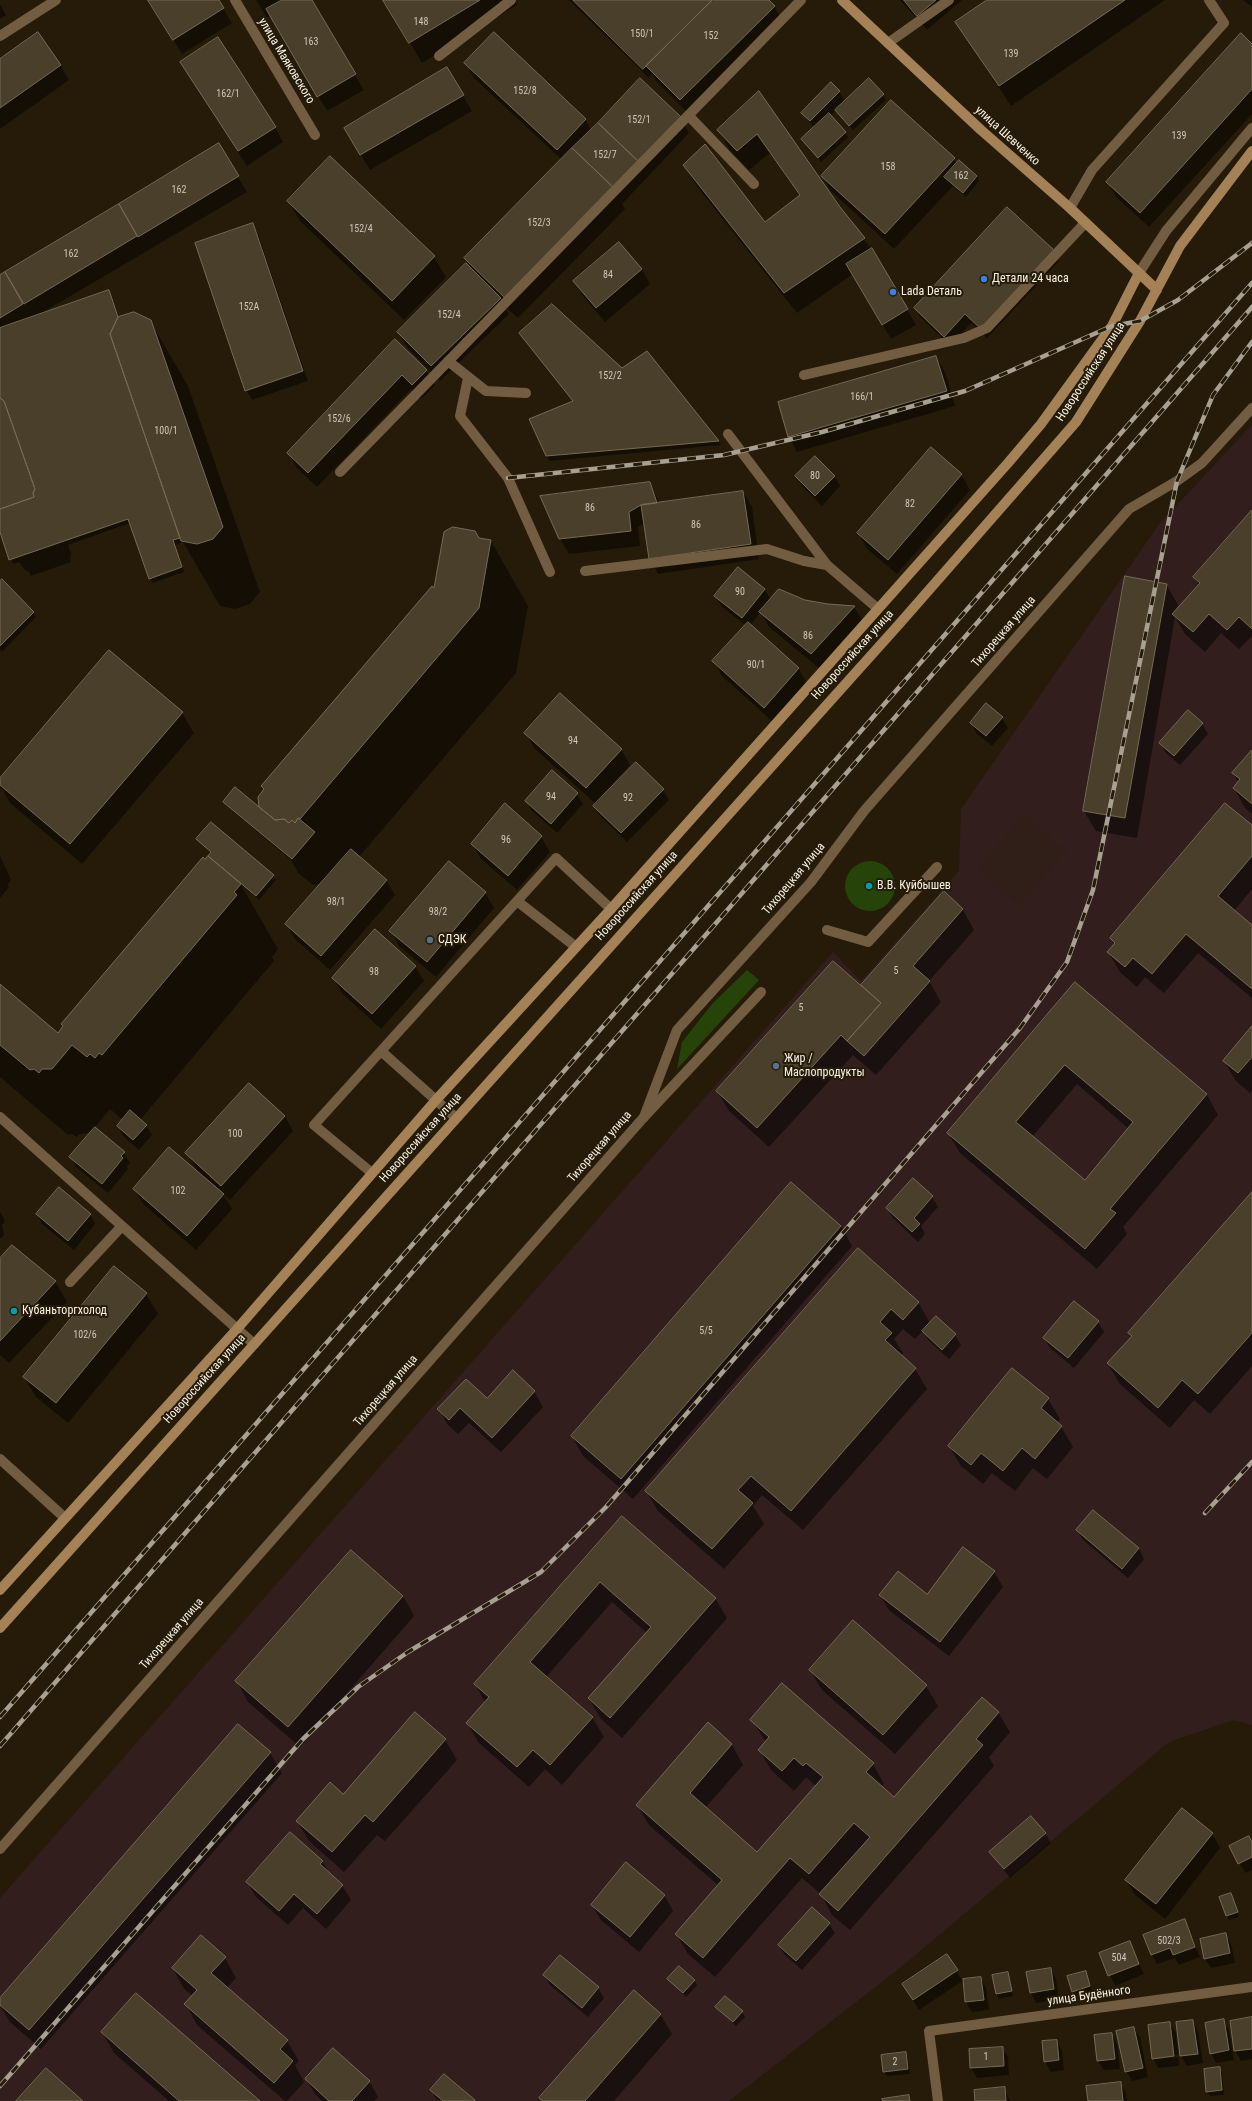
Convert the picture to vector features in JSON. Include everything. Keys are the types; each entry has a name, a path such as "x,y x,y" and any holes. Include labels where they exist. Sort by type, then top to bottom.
{"main road":[{"name":"улица Шевченко","path":"842,0 981,130 1070,208 1157,290"},
{"name":"Новороссийская улица","path":"0,1628 901,622 1076,422 1110,369 1157,290 1180,246 1252,151"},
{"name":"Новороссийская улица","path":"0,1590 237,1329 436,1100 611,909 1042,424 1112,326 1139,273"}],"street":[{"path":"0,36 56,0"},
{"name":"улица Маяковского","path":"235,0 315,136"},
{"path":"439,56 511,0"},
{"path":"340,472 801,0"},
{"path":"888,43 949,0"},
{"path":"1070,208 1092,170 1224,23 1209,0"},
{"path":"689,116 754,184"},
{"name":"Новороссийская улица","path":"1139,273 1166,232 1252,128"},
{"path":"804,375 964,338 980,332 987,328 1085,223"},
{"path":"448,361 486,392 526,393"},
{"path":"468,378 460,416 508,478 550,572"},
{"name":"Тихорецкая улица","path":"0,1849 644,1117 677,1030 811,882 864,811 1129,509 1176,481 1202,463 1252,408"},
{"path":"728,434 827,565 877,608"},
{"path":"585,572 767,549 804,561 827,565"},
{"path":"372,1173 314,1125 556,858 611,909"},
{"path":"827,930 868,942 937,867"},
{"path":"517,902 576,947"},
{"path":"644,1117 761,992"},
{"path":"381,1051 456,1118"},
{"path":"0,1117 254,1344"},
{"path":"70,1282 122,1226"},
{"path":"0,1459 65,1518"},
{"name":"улица Будённого","path":"938,2101 929,2031 1252,1987"}],"shaded area":[{"path":"1252,425 1252,1725 1233,1720 1169,1742 901,1967 729,2101 0,2101 0,1898 833,952 861,981 959,871 961,809 1160,523"},
{"path":"1024,814 1067,851 1019,906 977,869"}],"green space":[{"path":"870,861 880,863 888,868 893,876 895,886 893,896 888,904 880,909 870,911 860,909 852,904 847,896 845,886 847,876 852,868 860,863"},
{"path":"747,970 759,980 677,1069 682,1042 713,1003"}],"building":[{"path":"148,0 219,0 224,8 173,40"},
{"path":"282,0 312,0 356,74 317,97 266,9"},
{"path":"383,0 480,0 409,43"},
{"path":"573,0 712,0 643,69"},
{"path":"713,0 769,0 775,6 680,100 646,66"},
{"path":"904,0 936,0 917,16"},
{"path":"987,0 1125,0 999,86 955,22"},
{"path":"38,32 61,65 0,108 0,59"},
{"path":"494,32 586,119 557,150 464,63"},
{"path":"1241,33 1252,44 1252,89 1140,213 1106,182"},
{"path":"218,37 276,127 238,151 180,62"},
{"path":"447,67 464,95 360,155 344,128"},
{"path":"640,78 681,117 639,162 598,123"},
{"path":"869,78 884,94 849,126 835,110"},
{"path":"831,82 840,91 810,121 801,113"},
{"path":"759,91 840,207 865,238 784,293 683,165 705,144 765,222 800,195 757,134 737,151 717,130"},
{"path":"891,100 955,158 885,234 821,176"},
{"path":"829,113 846,132 818,158 801,139"},
{"path":"598,123 639,162 614,188 572,148"},
{"path":"219,143 239,176 138,237 119,204"},
{"path":"572,148 614,188 506,299 464,258"},
{"path":"330,156 435,256 392,301 287,201"},
{"path":"959,160 977,176 963,193 944,177"},
{"path":"119,204 137,236 24,304 5,272"},
{"name":"Детали 24 часа","path":"1007,207 1054,250 981,329 965,314 944,337 914,308"},
{"path":"253,223 303,371 245,391 195,243"},
{"path":"619,242 642,269 596,308 573,281"},
{"path":"872,248 908,309 882,325 846,264"},
{"path":"466,263 501,298 431,366 397,332"},
{"path":"5,272 23,304 0,318 0,275"},
{"path":"109,290 118,317 110,334 180,538 173,540 182,567 149,579 128,519 9,560 0,532 0,509 34,497 33,493 35,489 4,401 0,398 0,328"},
{"path":"552,304 622,368 647,351 719,441 546,456 529,419 573,401 519,333"},
{"path":"134,312 151,320 223,527 213,539 197,544 181,541 110,334 118,317"},
{"path":"395,339 427,370 412,385 402,375 308,473 287,453"},
{"path":"936,356 947,391 788,437 778,402"},
{"path":"0,398 4,401 35,489 33,493 34,497 0,509"},
{"path":"931,447 962,474 888,560 857,533"},
{"path":"815,456 835,476 815,496 795,476"},
{"path":"650,482 657,503 641,505 629,512 631,531 559,539 540,496"},
{"path":"743,491 751,544 649,559 641,505"},
{"path":"1252,510 1252,629 1239,617 1227,630 1209,614 1193,632 1172,614 1200,583 1193,577"},
{"path":"453,527 475,531 479,538 491,540 479,608 300,819 298,818 295,823 292,820 289,823 284,819 275,820 259,807 258,797 264,789 261,786 432,586 434,588 444,532"},
{"path":"738,567 765,589 742,618 714,596"},
{"path":"1125,576 1167,584 1125,818 1083,811"},
{"path":"2,579 34,612 0,646 0,581"},
{"path":"779,589 805,600 828,604 855,606 811,654 759,612"},
{"path":"748,622 799,668 764,708 712,661"},
{"path":"109,650 183,712 70,844 0,785 0,778"},
{"path":"560,693 622,749 586,788 524,733"},
{"path":"986,703 1003,717 986,736 970,723"},
{"path":"1188,710 1203,723 1174,756 1159,743"},
{"path":"1252,750 1252,804 1233,788 1240,779 1232,773"},
{"path":"636,762 664,789 621,833 593,806"},
{"path":"552,770 578,793 551,824 525,801"},
{"path":"235,787 275,820 284,819 289,823 292,820 295,823 298,818 315,832 292,859 223,802"},
{"path":"505,803 542,836 508,876 471,844"},
{"path":"1225,803 1252,825 1252,856 1218,896 1252,925 1252,989 1186,934 1152,974 1133,958 1125,967 1107,952 1115,943 1110,938"},
{"path":"211,822 274,875 256,896 208,856 211,852 196,839"},
{"path":"351,849 387,880 321,956 285,924"},
{"path":"208,856 241,884 234,892 237,895 102,1055 99,1053 95,1058 90,1054 87,1057 72,1045 52,1069 42,1069 39,1073 34,1069 30,1070 0,1045 0,984 58,1033 63,1026 61,1024 203,857 205,859"},
{"path":"449,861 486,892 427,962 389,931"},
{"path":"944,891 963,909 913,966 930,981 864,1056 847,1041 881,1003 861,985"},
{"path":"375,929 416,966 372,1014 332,978"},
{"name":"Жир / Маслопродукты","path":"833,961 881,1003 847,1041 841,1035 757,1128 716,1091"},
{"path":"1075,982 1207,1094 1110,1209 1116,1213 1085,1249 947,1133","holes":["1065,1065 1133,1122 1085,1180 1016,1122"]},
{"path":"1252,1026 1252,1057 1238,1073 1223,1061"},
{"path":"249,1083 285,1116 221,1186 185,1153"},
{"path":"130,1110 147,1125 133,1140 117,1126"},
{"path":"95,1127 125,1152 121,1156 123,1158 102,1184 69,1157"},
{"path":"169,1147 224,1194 187,1236 133,1189"},
{"path":"913,1178 933,1196 914,1218 920,1224 912,1232 886,1208"},
{"path":"791,1182 841,1226 621,1479 571,1436"},
{"path":"59,1187 91,1214 68,1241 36,1214"},
{"path":"1252,1192 1252,1333 1198,1394 1182,1380 1158,1408 1107,1363 1132,1336 1128,1333"},
{"name":"Кубаньторгхолод","path":"12,1245 56,1281 0,1341 0,1258"},
{"path":"858,1248 919,1302 903,1320 891,1309 880,1322 892,1333 885,1340 916,1368 791,1511 751,1476 738,1490 753,1503 712,1549 645,1491"},
{"path":"114,1266 147,1293 56,1403 23,1377"},
{"path":"1074,1301 1099,1321 1068,1358 1043,1338"},
{"path":"936,1316 956,1334 942,1350 922,1331"},
{"path":"1012,1368 1049,1398 1041,1408 1062,1426 1035,1459 1022,1448 1003,1471 981,1453 971,1465 948,1446"},
{"path":"513,1370 535,1391 492,1438 460,1408 449,1420 437,1409 466,1379 487,1398"},
{"path":"1093,1510 1139,1548 1122,1569 1076,1530"},
{"path":"622,1516 716,1598 610,1718 588,1698 651,1627 600,1582 530,1662 593,1717 550,1765 533,1750 517,1767 466,1723 489,1697 474,1684"},
{"path":"963,1547 995,1571 940,1642 879,1595 898,1571 927,1594"},
{"path":"351,1550 403,1596 288,1727 235,1681"},
{"path":"853,1620 927,1685 883,1735 809,1670"},
{"path":"782,1683 874,1763 866,1772 894,1797 982,1697 999,1712 976,1739 983,1745 838,1911 819,1894 870,1837 854,1823 809,1874 790,1858 703,1958 675,1934 722,1880 636,1805 708,1722 732,1744 690,1793 757,1852 823,1777 806,1763 803,1766 794,1758 782,1771 758,1750 769,1737 750,1720"},
{"path":"415,1712 446,1739 373,1822 365,1815 332,1852 296,1821 330,1782 343,1794"},
{"path":"238,1724 271,1752 29,2030 0,2005 0,1998"},
{"path":"1182,1808 1213,1833 1156,1904 1125,1880"},
{"path":"1031,1816 1046,1833 1004,1869 989,1852"},
{"path":"290,1832 323,1861 320,1864 343,1885 317,1914 294,1894 279,1911 246,1882"},
{"path":"1249,1836 1252,1842 1252,1857 1238,1864 1229,1846"},
{"path":"626,1862 665,1895 630,1937 591,1905"},
{"path":"1231,1893 1238,1912 1226,1916 1219,1897"},
{"path":"812,1907 830,1923 796,1961 778,1945"},
{"path":"1185,1919 1195,1947 1173,1955 1170,1948 1151,1955 1143,1935"},
{"path":"1226,1933 1230,1953 1204,1959 1200,1939"},
{"path":"201,1935 226,1957 211,1973 288,2040 280,2049 293,2061 274,2083 184,2004 197,1990 172,1968"},
{"path":"1130,1941 1139,1964 1108,1976 1099,1953"},
{"path":"947,1954 958,1970 913,2000 902,1984"},
{"path":"560,1955 599,1987 582,2008 543,1975"},
{"path":"679,1966 695,1980 683,1993 667,1979"},
{"path":"1051,1968 1054,1989 1030,1993 1026,1972"},
{"path":"1086,1971 1090,1986 1072,1992 1067,1976"},
{"path":"1008,1972 1012,1991 996,1994 992,1975"},
{"path":"981,1977 984,2000 965,2002 963,1979"},
{"path":"634,1990 661,2014 585,2101 543,2101 539,2098"},
{"path":"136,1993 260,2101 179,2101 101,2032"},
{"path":"725,1996 743,2011 733,2022 715,2007"},
{"path":"1252,2017 1252,2049 1234,2051 1230,2021"},
{"path":"1224,2019 1229,2050 1210,2054 1205,2023"},
{"path":"1193,2020 1198,2054 1180,2056 1176,2022"},
{"path":"1170,2022 1174,2056 1152,2059 1148,2025"},
{"path":"1134,2027 1143,2068 1125,2072 1116,2031"},
{"path":"1112,2033 1115,2059 1097,2061 1094,2035"},
{"path":"1057,2040 1059,2060 1044,2062 1042,2041"},
{"path":"1003,2047 1004,2066 970,2068 969,2049"},
{"path":"333,2048 370,2081 352,2101 329,2101 305,2079"},
{"path":"906,2052 908,2069 883,2072 881,2055"},
{"path":"1220,2067 1222,2090 1206,2092 1204,2069"},
{"path":"46,2068 83,2101 16,2101"},
{"path":"444,2074 475,2100 443,2101 430,2090"},
{"path":"1121,2082 1123,2101 1088,2101 1086,2086"},
{"path":"1005,2087 1006,2101 975,2101 974,2090"},
{"path":"909,2095 910,2101 883,2101 882,2099"}],"railway":[{"path":"508,478 724,455 822,432 965,391 1112,326 1140,321 1178,300 1252,243"},
{"path":"0,1717 1252,283"},
{"path":"0,1746 1252,307"},
{"path":"0,2086 303,1739 358,1687 408,1652 541,1572 606,1507 1020,1028 1067,962 1093,890 1177,481 1213,395 1252,342"},
{"path":"1205,1513 1252,1462"}],"place":[{"name":"Детали 24 часа","path":"984,279"},
{"name":"Lada Dеталь","path":"893,292"},
{"name":"В.В. Куйбышев","path":"869,886"},
{"name":"СДЭК","path":"430,940"},
{"name":"Жир / Маслопродукты","path":"776,1066"},
{"name":"Кубаньторгхолод","path":"14,1311"}]}
